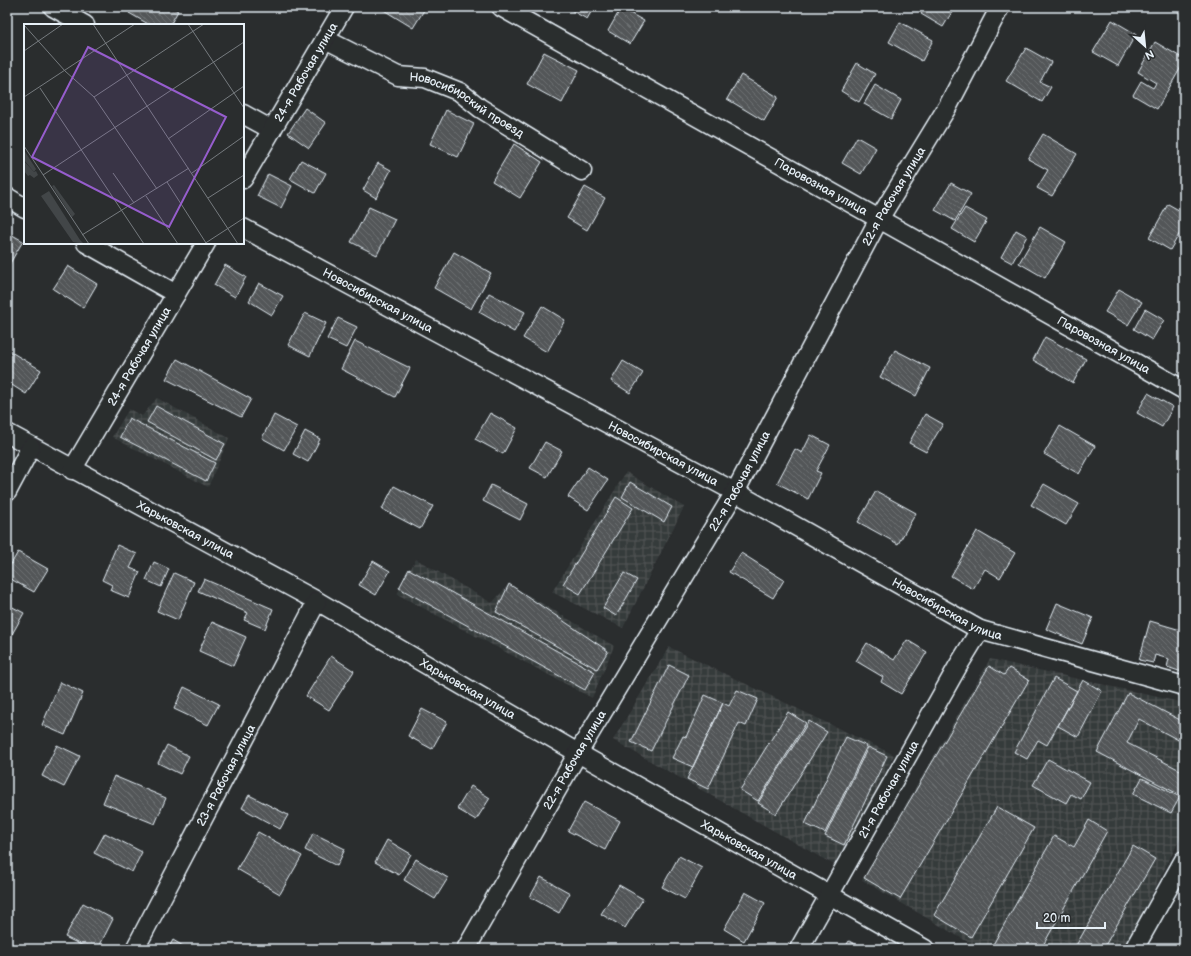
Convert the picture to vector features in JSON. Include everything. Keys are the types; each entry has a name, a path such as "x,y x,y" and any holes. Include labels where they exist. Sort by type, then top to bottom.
{"street":[{"path":"53,7 83,24"},
{"name":"24-я Рабочая улица","path":"244,178 344,7"},
{"name":"Паровозная улица","path":"501,7 1184,390"},
{"name":"22-я Рабочая улица","path":"466,949 578,753 735,492 879,219 948,106 1000,7"},
{"name":"Новосибирский проезд","path":"325,39 398,76 425,78 460,92 480,108 582,171"},
{"path":"244,115 272,130"},
{"path":"7,197 24,207"},
{"name":"Новосибирская улица","path":"244,229 735,492 980,630 1184,686"},
{"path":"88,244 176,294"},
{"name":"24-я Рабочая улица","path":"72,470 205,244"},
{"name":"Харьковская улица","path":"7,434 317,601 578,753 925,949"},
{"path":"7,492 30,447"},
{"name":"23-я Рабочая улица","path":"135,949 317,601"},
{"name":"21-я Рабочая улица","path":"799,949 980,630"},
{"path":"1134,949 1184,860"}],"shaded area":[{"path":"157,398 229,438 208,487 112,437 129,409 142,416"},
{"path":"626,472 684,507 623,628 552,592"},
{"path":"416,559 492,603 509,584 614,646 592,698 397,594"},
{"path":"669,647 894,755 836,866 613,740"},
{"path":"990,659 1184,703 1184,831 1124,949 980,949 862,880"}],"building":[{"path":"132,7 171,7 178,11 171,24 148,24 129,13"},
{"path":"384,7 426,7 413,28 382,9"},
{"path":"565,7 594,7 587,19"},
{"path":"926,7 955,7 943,27 921,14"},
{"path":"621,8 644,21 630,44 608,31"},
{"path":"1112,20 1136,34 1118,66 1093,52"},
{"path":"900,22 933,40 922,61 889,42"},
{"path":"1155,42 1184,59 1184,62 1157,109 1133,95 1141,81 1153,88 1156,83 1138,72"},
{"path":"1026,48 1051,62 1040,82 1051,87 1042,102 1006,81"},
{"path":"544,52 579,70 562,103 527,84"},
{"path":"857,63 875,74 859,102 841,91"},
{"path":"741,75 778,97 764,121 727,99"},
{"path":"875,85 901,100 891,119 864,104"},
{"path":"305,108 326,123 309,148 288,133"},
{"path":"446,110 474,124 458,157 430,144"},
{"path":"1043,134 1077,154 1052,196 1037,188 1048,170 1028,159"},
{"path":"857,137 876,148 861,174 842,163"},
{"path":"514,144 542,162 520,198 492,181"},
{"path":"301,160 326,173 315,193 290,179"},
{"path":"378,163 391,170 376,198 363,190"},
{"path":"268,174 292,186 281,208 257,196"},
{"path":"951,183 971,194 955,221 935,210"},
{"path":"585,187 605,198 587,230 567,218"},
{"path":"1168,204 1184,213 1184,226 1170,250 1149,238"},
{"path":"369,207 395,219 377,255 351,242"},
{"path":"965,208 987,220 974,242 952,229"},
{"path":"1040,227 1066,242 1045,278 1019,263"},
{"path":"1016,230 1027,236 1012,263 1001,257"},
{"path":"7,232 23,241 9,265 7,264"},
{"path":"454,252 491,273 471,309 434,288"},
{"path":"225,265 246,277 235,297 214,285"},
{"path":"68,266 97,284 83,308 53,289"},
{"path":"259,283 283,296 272,315 249,301"},
{"path":"1119,289 1142,302 1128,325 1105,312"},
{"path":"489,293 525,312 514,332 479,312"},
{"path":"542,306 565,320 547,352 523,338"},
{"path":"1145,309 1164,320 1152,340 1134,329"},
{"path":"305,313 326,323 310,356 288,345"},
{"path":"338,318 357,327 346,348 327,339"},
{"path":"1045,337 1086,359 1073,383 1033,360"},
{"path":"355,341 410,368 395,397 341,369"},
{"path":"895,350 930,368 916,396 880,377"},
{"path":"11,352 41,370 26,394 7,382 7,359"},
{"path":"177,359 251,399 241,417 166,379"},
{"path":"623,361 643,373 630,393 611,381"},
{"path":"1148,393 1173,407 1162,427 1137,413"},
{"path":"156,406 225,444 216,460 147,422"},
{"path":"490,413 517,428 503,454 475,439"},
{"path":"925,414 943,424 926,452 909,443"},
{"path":"274,415 297,427 284,450 262,438"},
{"path":"129,418 215,463 206,481 120,437"},
{"path":"1060,426 1095,446 1079,474 1044,454"},
{"path":"305,431 320,439 308,462 293,454"},
{"path":"811,435 830,445 816,471 821,473 808,499 777,483 795,449 802,453"},
{"path":"545,442 562,451 547,477 530,468"},
{"path":"588,467 608,480 588,510 568,497"},
{"path":"630,482 672,507 664,522 622,497"},
{"path":"1044,484 1079,504 1066,525 1031,505"},
{"path":"491,485 528,504 520,520 483,501"},
{"path":"394,486 433,506 420,529 382,509"},
{"path":"876,491 916,513 898,544 858,522"},
{"path":"616,497 633,508 580,594 563,584"},
{"path":"977,531 1015,553 1000,578 985,569 973,589 951,576"},
{"path":"117,545 137,554 130,568 140,572 129,598 110,590 112,585 102,580"},
{"path":"18,552 48,569 34,592 7,577 7,571"},
{"path":"741,553 784,580 773,598 729,572"},
{"path":"373,561 390,571 376,595 359,585"},
{"path":"154,562 169,569 161,587 146,580"},
{"path":"409,569 595,672 585,690 399,588"},
{"path":"174,573 194,582 178,620 157,611"},
{"path":"624,573 637,580 616,616 603,608"},
{"path":"204,579 273,609 265,629 244,620 248,613 198,591"},
{"path":"509,584 608,651 597,669 496,612"},
{"path":"1057,603 1093,618 1082,644 1046,629"},
{"path":"7,604 24,613 7,643"},
{"path":"1150,621 1184,631 1184,664 1182,672 1167,667 1169,659 1155,655 1153,663 1139,660"},
{"path":"212,622 246,637 233,666 199,651"},
{"path":"907,640 927,652 901,694 881,682 883,677 856,661 867,643 894,660"},
{"path":"331,656 354,671 329,710 306,696"},
{"path":"669,665 689,675 651,751 631,742"},
{"path":"989,666 1004,675 1009,668 1029,680 900,899 864,878"},
{"path":"1054,678 1077,691 1047,745 1038,740 1027,759 1014,752"},
{"path":"1083,680 1102,691 1078,737 1058,726"},
{"path":"60,682 83,693 65,735 42,725"},
{"path":"184,687 219,704 208,725 174,709"},
{"path":"737,690 758,699 746,726 739,723 708,789 687,779 723,703 729,706"},
{"path":"1128,693 1184,722 1184,743 1139,719 1127,743 1184,772 1184,797 1097,752"},
{"path":"705,695 723,703 693,767 672,758 683,736 686,737"},
{"path":"422,709 447,722 432,749 408,736"},
{"path":"788,712 806,723 758,801 740,790"},
{"path":"809,721 827,732 776,814 758,803"},
{"path":"846,737 867,746 825,833 805,824"},
{"path":"57,745 80,756 64,787 42,776"},
{"path":"167,745 189,756 180,774 158,763"},
{"path":"868,747 887,756 844,845 825,836"},
{"path":"1048,759 1090,782 1081,799 1071,794 1066,803 1033,785"},
{"path":"114,776 166,798 155,824 103,803"},
{"path":"1142,778 1180,797 1171,813 1133,794"},
{"path":"471,786 490,798 476,820 457,809"},
{"path":"249,795 288,815 280,829 242,808"},
{"path":"584,802 620,821 605,850 568,831"},
{"path":"997,807 1034,828 971,937 934,915"},
{"path":"1089,820 1107,831 1041,949 991,948 1054,836 1074,847"},
{"path":"258,832 302,856 280,894 237,869"},
{"path":"105,833 142,852 132,872 94,853"},
{"path":"313,833 345,849 337,866 305,850"},
{"path":"387,840 411,854 399,875 375,862"},
{"path":"1133,846 1155,859 1103,949 1074,949"},
{"path":"679,856 702,868 685,899 662,887"},
{"path":"416,859 448,878 435,899 404,880"},
{"path":"541,877 570,893 559,913 530,897"},
{"path":"619,885 643,899 625,928 601,914"},
{"path":"745,892 765,903 744,941 724,929"},
{"path":"83,903 113,919 98,949 89,949 65,937"},
{"path":"173,940 188,949 168,949"},
{"path":"849,941 864,949 844,949"}]}
